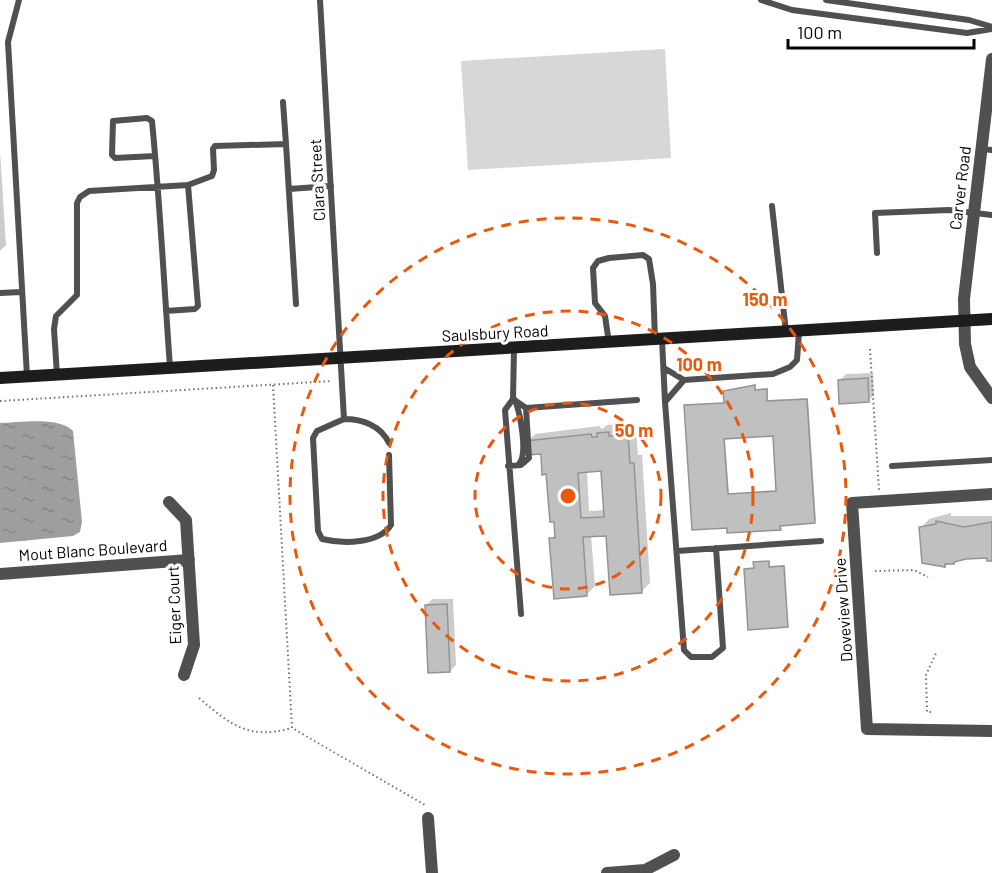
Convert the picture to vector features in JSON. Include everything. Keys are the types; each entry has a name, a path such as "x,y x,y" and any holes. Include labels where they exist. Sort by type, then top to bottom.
{"main road":[{"name":"Saulsbury Road","path":"0,378 992,319"}],"street":[{"name":"Carver Road","path":"992,59 987,150 974,213 964,321 970,367 992,398"},
{"name":"Doveview Drive","path":"992,494 852,503 867,729 992,730"},
{"name":"Eiger Court","path":"169,502 186,520 194,645 184,675"},
{"name":"Mout Blanc Boulevard","path":"0,574 189,560"},
{"path":"429,813 432,873"},
{"path":"607,873 645,870 674,855"}],"lane":[{"path":"19,0 8,42 27,376"},
{"name":"Clara Street","path":"320,0 344,419"},
{"path":"761,0 792,10 967,33 992,28"},
{"path":"826,0 969,20 992,28"},
{"path":"283,102 296,304"},
{"path":"155,156 115,158 112,155 113,121 147,118 152,121 158,187 170,368"},
{"path":"57,375 54,329 56,316 77,295 77,203 80,197 88,191 188,186 212,176 215,146 286,144"},
{"path":"166,311 195,309 198,306 188,186"},
{"path":"289,189 331,186"},
{"path":"664,368 684,380 782,372 797,360 772,206"},
{"path":"878,253 876,213 949,210 992,215"},
{"path":"609,343 605,316 595,303 593,268 598,261 609,258 643,255 649,259 658,340 664,368 684,650 691,657 712,657 723,648 716,548"},
{"path":"0,293 21,292"},
{"path":"511,466 519,464 523,457 520,417 514,400 514,348"},
{"path":"666,402 684,380"},
{"path":"514,400 526,408 637,400"},
{"path":"514,400 505,410 521,614"},
{"path":"511,466 521,465 529,458 526,408"},
{"path":"389,444 384,432 357,419 344,419 317,431 314,438 318,531 322,539 372,539 385,534 391,525 389,455"},
{"path":"892,466 992,460"},
{"path":"677,551 820,541"}],"path":[{"path":"870,349 878,482"},
{"path":"0,401 332,381"},
{"path":"273,385 292,728"},
{"path":"875,571 914,570 928,578"},
{"path":"931,712 927,712 926,675 937,651"},
{"path":"199,698 225,721 238,728 256,732 292,728 429,813"}],"shaded area":[{"path":"665,49 671,158 468,170 461,61"}],"water":[{"path":"49,422 66,426 73,431 82,522 80,532 73,536 0,543 0,423"}],"building":[{"path":"868,378 869,402 839,404 838,380"},
{"path":"755,385 755,390 767,389 767,401 807,399 815,523 780,526 781,530 727,533 727,528 692,530 684,405 724,403 723,391","holes":["773,436 776,491 728,494 724,439"]},
{"path":"609,432 609,436 628,434 630,463 634,463 642,593 610,595 606,536 583,537 587,596 554,599 549,538 555,538 554,522 550,522 546,474 542,475 541,454 526,455 525,441 591,434 592,437 597,437 597,433","holes":["601,471 604,517 581,518 578,473"]},
{"path":"936,521 964,527 992,522 992,561 987,561 987,558 966,559 954,562 954,564 945,564 945,567 922,563 919,527 936,524"},
{"path":"769,561 769,567 784,566 788,627 748,630 744,569 754,568 753,562"},
{"path":"447,604 450,672 428,673 425,605"}]}
